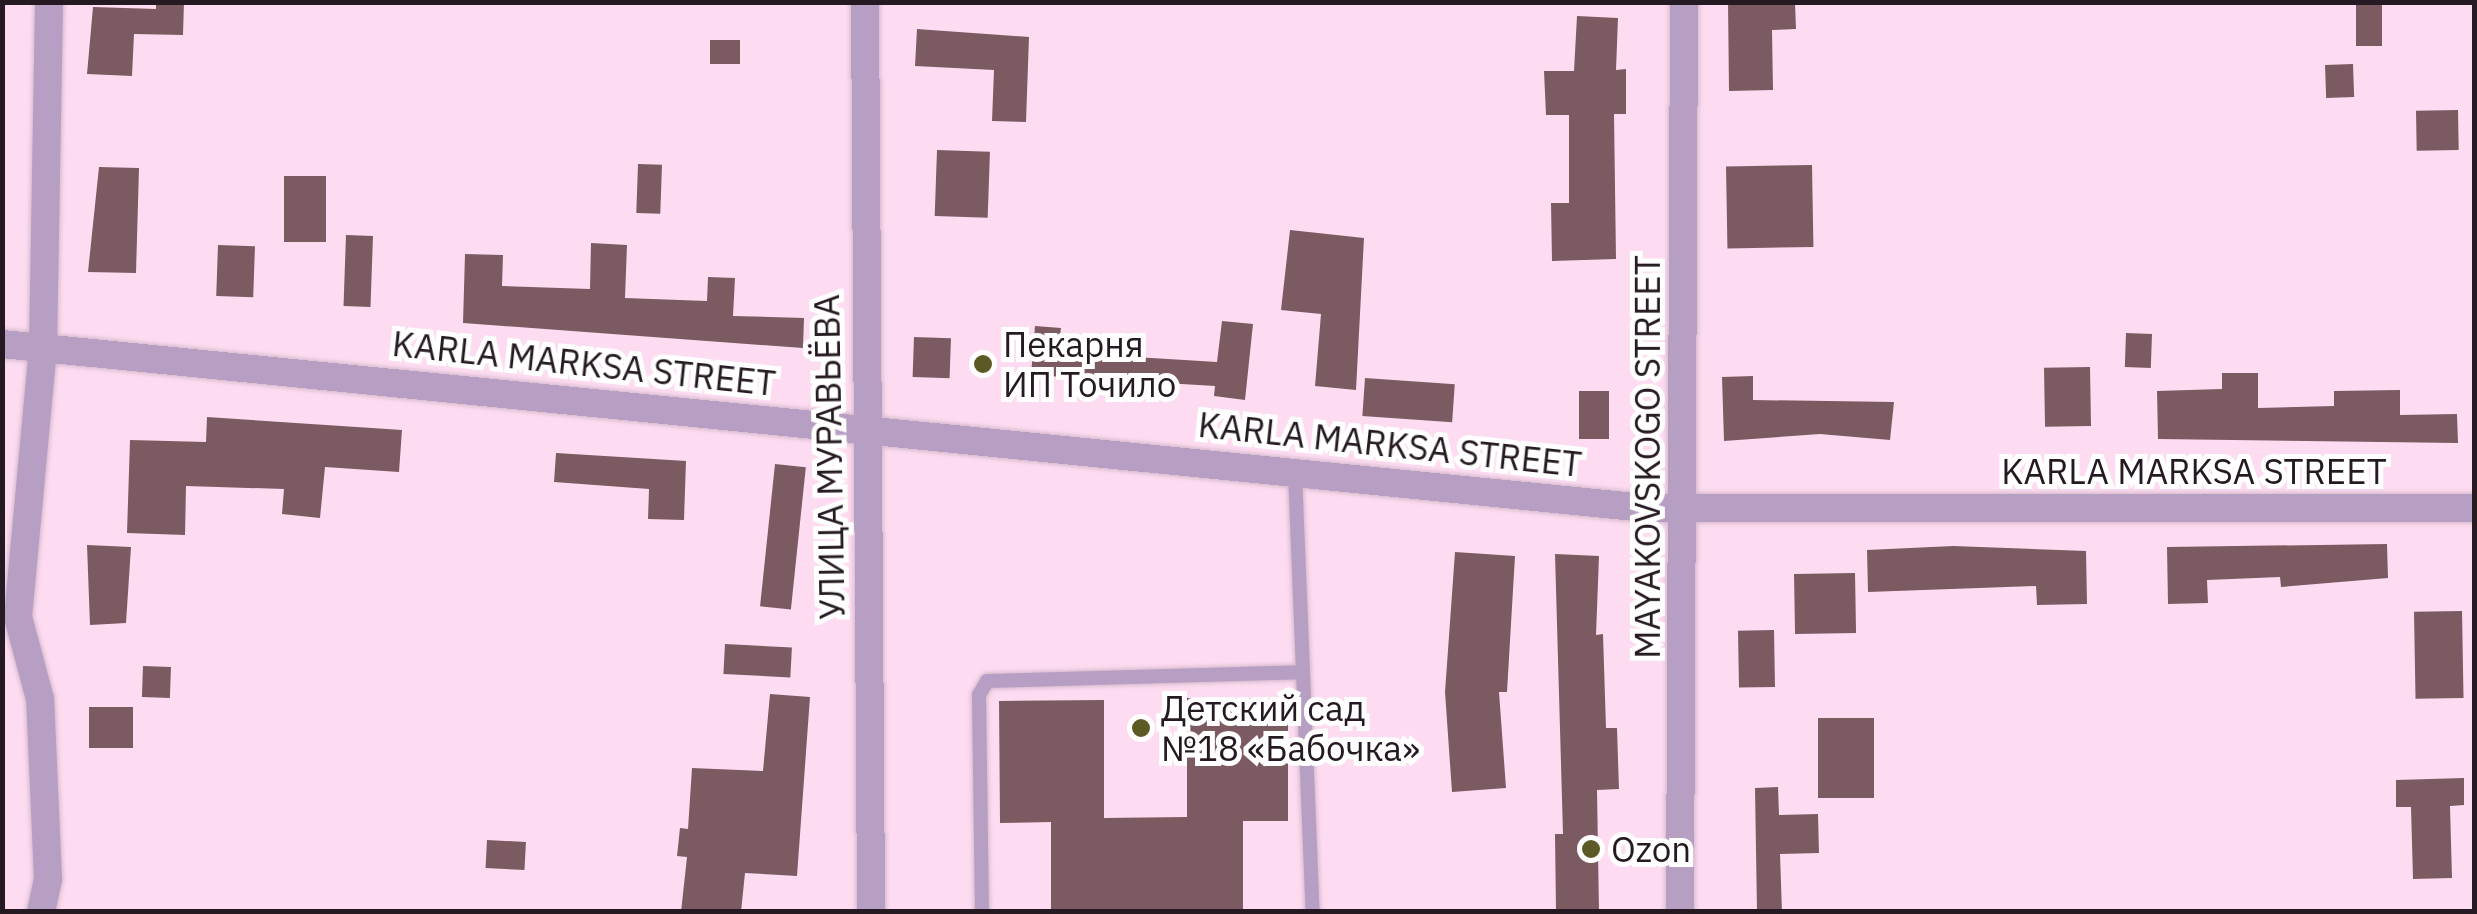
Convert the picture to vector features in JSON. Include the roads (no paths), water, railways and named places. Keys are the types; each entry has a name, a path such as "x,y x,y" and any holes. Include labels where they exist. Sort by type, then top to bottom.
{"street":[{"path":"41,912 48,879 40,699 10,616 43,348 49,2"},
{"name":"УЛИЦА МУРАВЬЁВА","path":"865,2 871,912"},
{"name":"MAYAKOVSKOGO STREET","path":"1680,912 1687,510 1684,2"},
{"name":"KARLA MARKSA STREET","path":"2,344 1687,510 2474,508"}],"lane":[{"path":"1295,472 1312,912"},
{"path":"982,912 979,695 987,680 1303,672"}],"place":[{"name":"Пекарня ИП Точило","path":"983,364"},
{"name":"Детский сад №18 «Бабочка»","path":"1141,728"},
{"name":"Ozon","path":"1591,849"}]}
